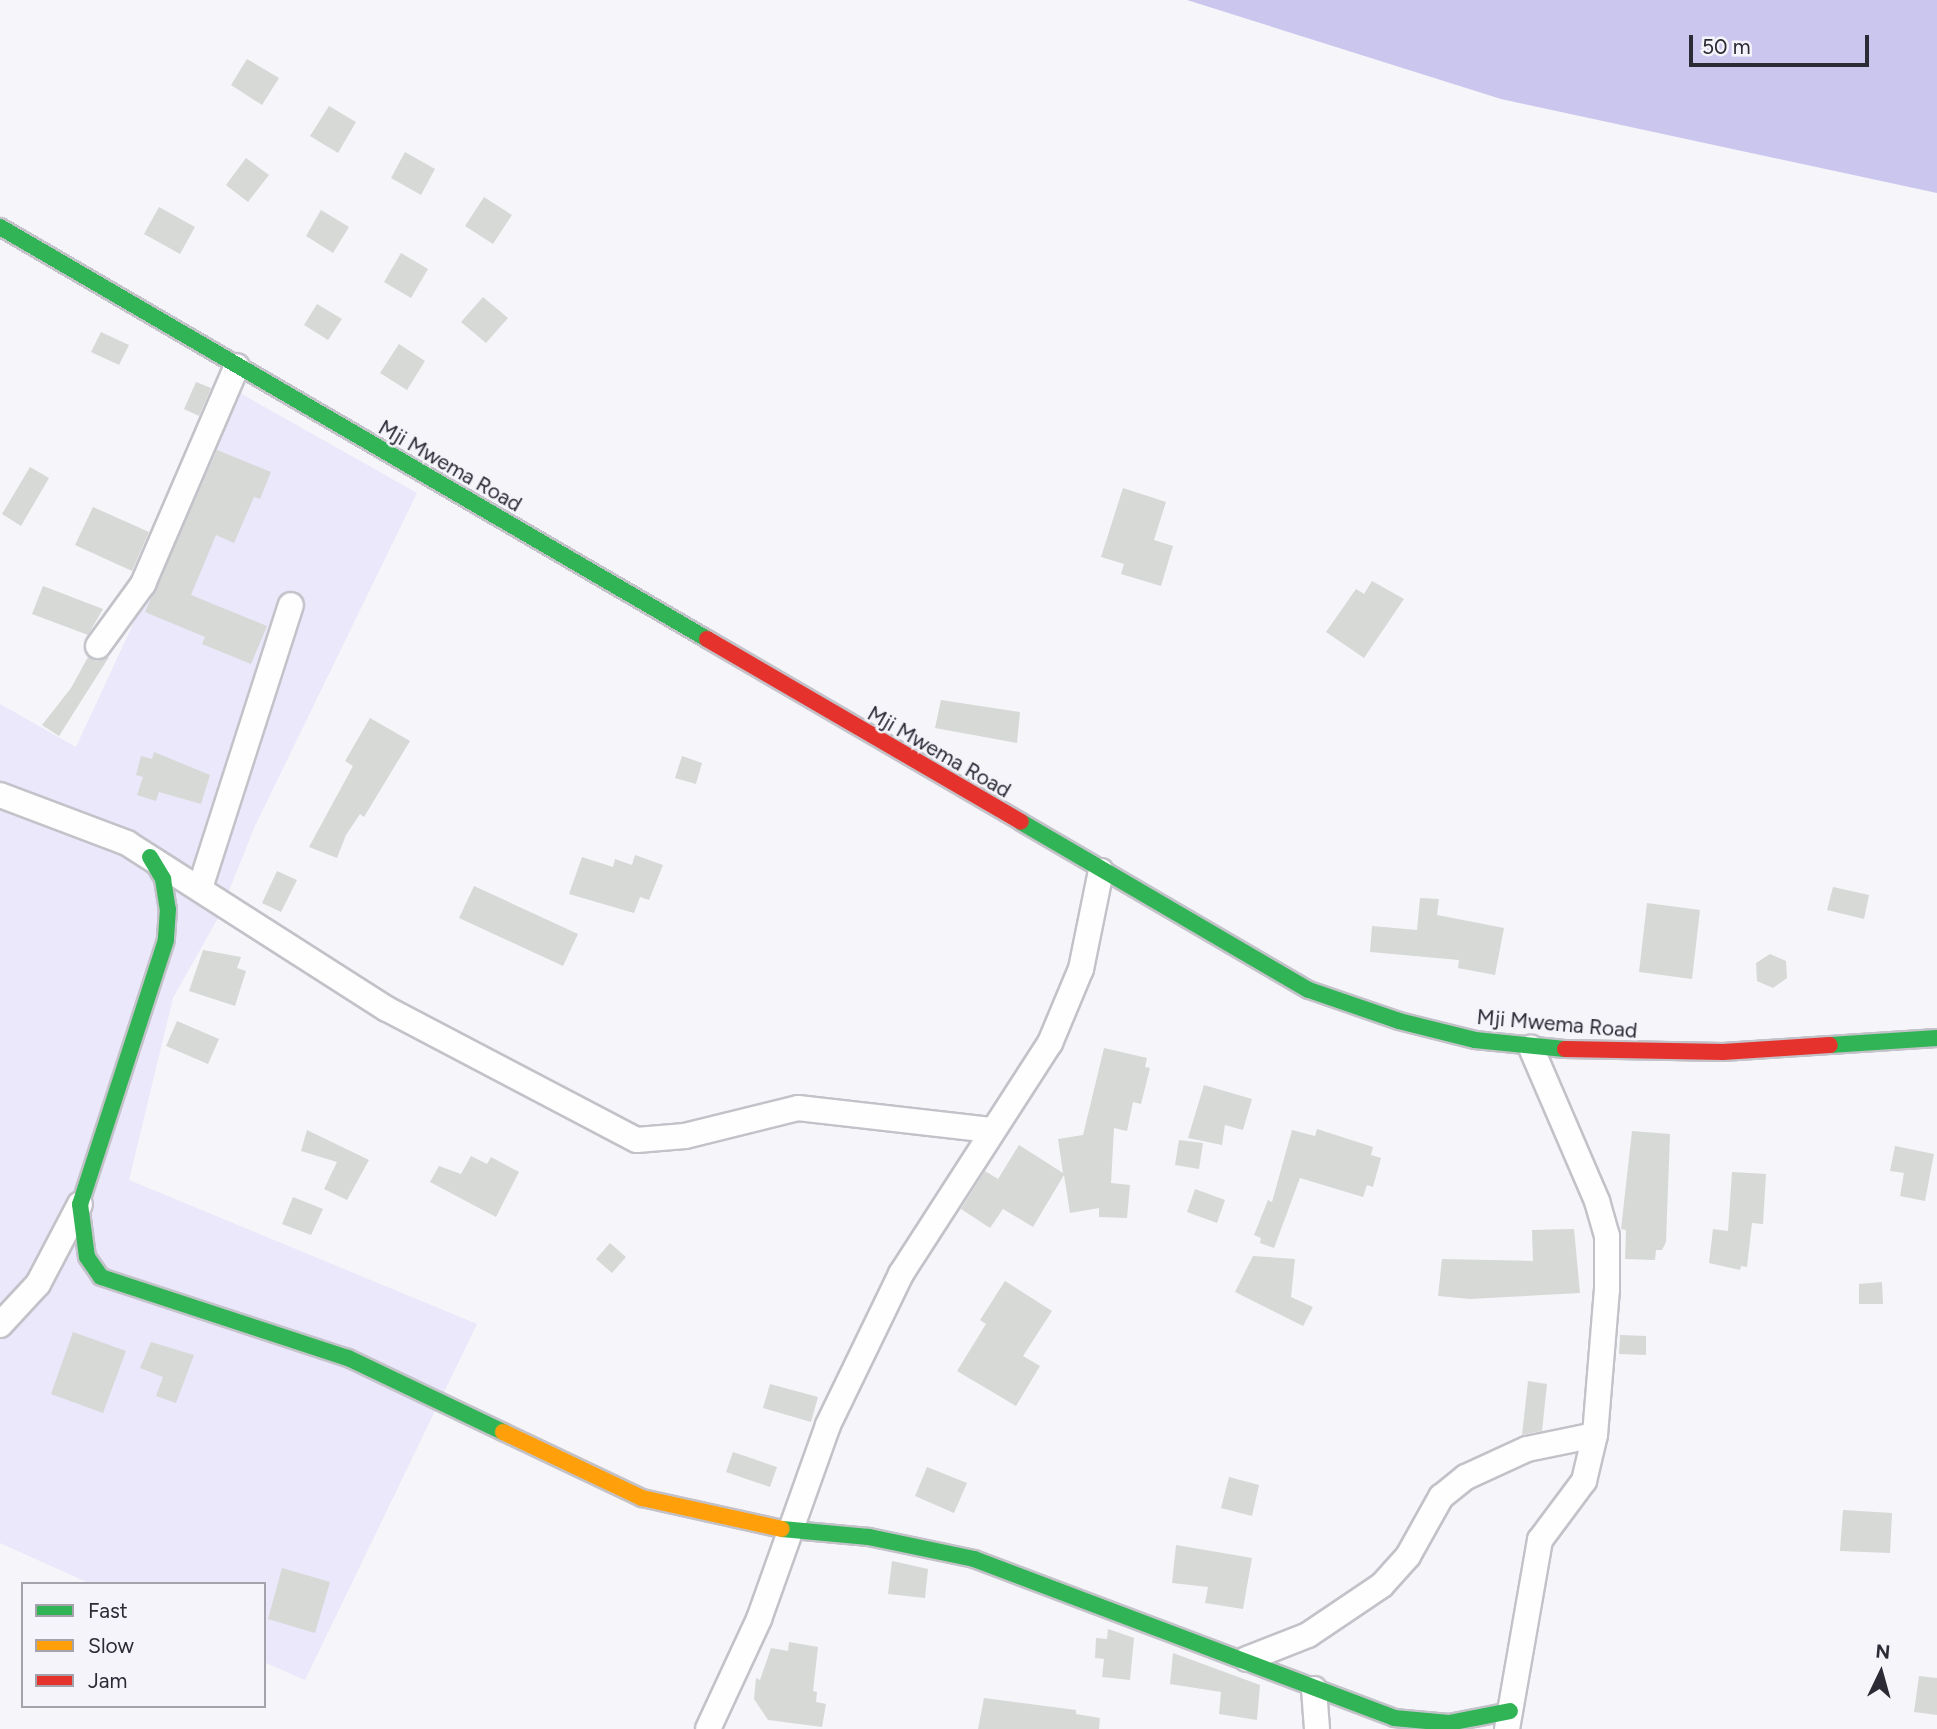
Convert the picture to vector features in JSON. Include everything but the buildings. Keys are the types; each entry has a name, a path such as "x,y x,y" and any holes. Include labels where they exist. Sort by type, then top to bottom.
{"main road":[{"name":"Mji Mwema Road","path":"0,227 1309,990 1399,1021 1475,1040 1531,1048 1723,1052 1937,1038"},
{"path":"150,857 163,879 167,899 166,940 80,1204 84,1247 100,1277 348,1358 642,1498 789,1530 869,1537 974,1559 1247,1659 1314,1689 1420,1723 1509,1720"}],"street":[{"path":"99,646 143,584 237,366"},
{"path":"200,888 291,605"},
{"path":"0,794 127,843 387,1009 637,1140 685,1136 798,1108 991,1130"},
{"path":"708,1729 759,1619 828,1425 901,1274 991,1130 1050,1043 1069,1003 1081,969 1101,871"},
{"path":"1509,1720 1540,1539 1584,1481 1595,1436 1603,1367 1607,1236 1593,1191 1564,1132 1531,1048"},
{"path":"0,1325 38,1284 80,1204"},
{"path":"1247,1659 1308,1634 1382,1585 1408,1556 1441,1497 1465,1477 1527,1449 1595,1436"},
{"path":"1314,1689 1317,1729"}],"shaded area":[{"path":"1187,0 1937,0 1937,193 1501,99"},
{"path":"240,393 417,493 255,826 218,918 173,998 129,1180 477,1324 305,1680 266,1663 266,1582 87,1582 0,1543 0,704 76,747"}],"traffic: fast":[{"path":"0,227 707,639"},
{"path":"1021,822 1309,990 1399,1021 1475,1040 1565,1049"},
{"path":"150,857 163,879 168,909 166,940 80,1204 87,1257 101,1277 348,1358 503,1432"},
{"path":"1830,1045 1937,1038"},
{"path":"782,1529 869,1537 974,1559 1394,1718 1449,1723 1510,1711"}],"traffic: slow":[{"path":"503,1432 642,1498 782,1529"}],"traffic: jam":[{"path":"707,639 1021,822"},
{"path":"1565,1049 1723,1052 1830,1045"}]}
